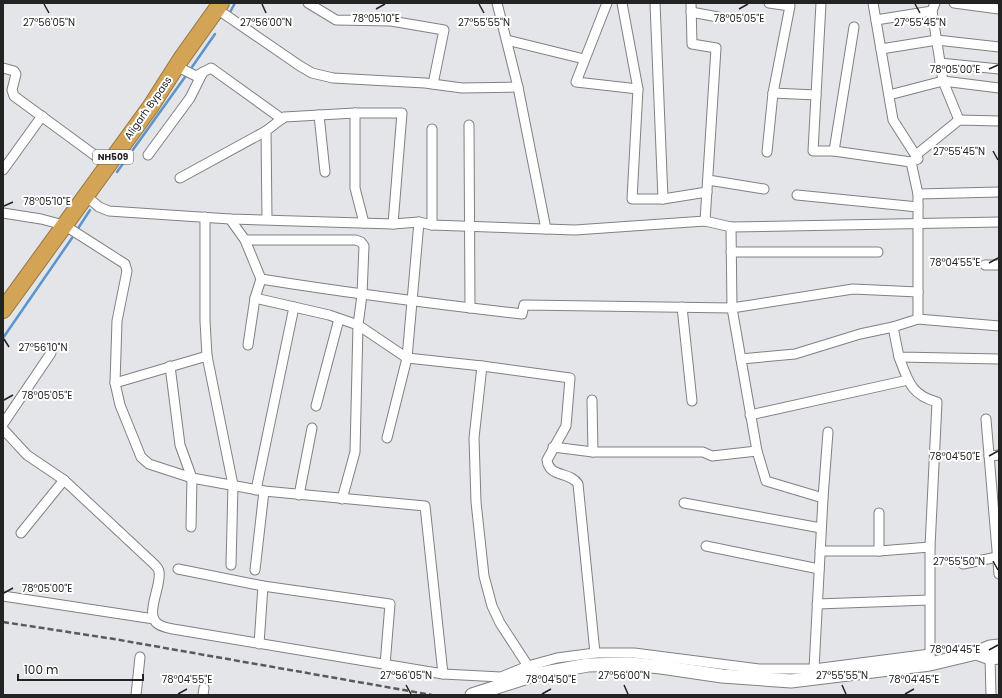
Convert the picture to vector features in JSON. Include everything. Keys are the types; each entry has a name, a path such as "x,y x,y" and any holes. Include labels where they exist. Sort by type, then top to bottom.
{"highway":[{"name":"Aligarh Bypass","path":"3,310 151,106 176,66 219,6"}],"main road":[{"path":"472,695 534,675 588,665 630,664 770,680 812,679 930,659 976,653 990,647 999,646"},
{"path":"976,653 995,657"}],"street":[{"path":"308,3 336,20 391,21 444,30 433,84"},
{"path":"497,3 518,87 546,229"},
{"path":"606,3 576,82 638,89"},
{"path":"622,3 638,89 632,199 663,199 707,192"},
{"path":"655,3 663,199"},
{"path":"767,152 773,92 790,6 769,3"},
{"path":"821,3 813,151 834,151 913,158 959,120 999,121"},
{"path":"873,3 893,120 913,158 918,194 918,319"},
{"path":"954,3 999,9"},
{"path":"219,6 300,66 316,74 333,78 433,84 462,88 518,87"},
{"path":"705,221 716,48 692,44 691,7 718,16"},
{"path":"876,20 934,7 943,81 959,120"},
{"path":"834,151 854,27"},
{"path":"507,40 584,59"},
{"path":"881,49 937,40 999,47"},
{"path":"940,63 999,69"},
{"path":"176,66 194,76 211,68 282,119"},
{"path":"3,68 14,71 16,74 13,94 108,165"},
{"path":"148,155 190,98 203,72"},
{"path":"889,95 943,81 999,88"},
{"path":"773,92 816,95"},
{"path":"355,113 355,188 364,223"},
{"path":"180,178 266,131 284,117 355,113 402,114 393,224"},
{"path":"319,115 325,172"},
{"path":"3,170 42,116"},
{"path":"469,125 471,226 470,308"},
{"path":"432,129 432,225"},
{"path":"266,131 267,219"},
{"path":"708,180 764,189"},
{"path":"918,194 999,192"},
{"path":"797,195 918,207"},
{"path":"85,196 99,208 110,211 230,219 393,224 419,222 432,225 576,230 705,221 731,227 999,222"},
{"path":"3,213 42,219 64,225 125,264 127,268 116,321 115,383 120,405 141,457 149,464 192,478 260,490 299,495 425,506 443,674"},
{"path":"205,217 205,321 208,356 232,485 231,565"},
{"path":"230,219 245,240 261,279 255,298 248,345"},
{"path":"387,438 407,358 411,299 419,222"},
{"path":"731,227 732,308 757,451 766,481 823,498"},
{"path":"245,240 356,240 361,242 364,252 362,295 358,325 355,452 342,499"},
{"path":"731,252 878,252"},
{"path":"985,265 999,265"},
{"path":"261,279 362,295 411,299 522,314 524,305 732,308 853,289 918,292"},
{"path":"255,298 358,325 407,358 570,378 566,426 553,447 548,460 548,466 553,472 571,476 578,484 595,653"},
{"path":"255,570 260,490 294,307"},
{"path":"682,307 692,401"},
{"path":"316,406 339,319"},
{"path":"741,359 795,354 860,334 893,328 918,319 999,326"},
{"path":"3,596 154,620 161,626 173,629 443,674 501,677 528,666 557,658 595,653 634,653 759,669 814,669 930,659 930,547 937,402 924,399 914,391 899,357 893,328"},
{"path":"3,424 51,353"},
{"path":"115,383 208,356"},
{"path":"899,357 999,359"},
{"path":"170,366 180,445 192,478 191,527"},
{"path":"482,366 474,438 476,502 484,576 492,606 500,623 528,666"},
{"path":"750,415 908,380"},
{"path":"592,400 593,452"},
{"path":"986,419 999,574"},
{"path":"299,495 312,428"},
{"path":"3,429 27,454 64,480 154,564 159,571 160,578 152,610 154,620"},
{"path":"814,669 821,528 828,432"},
{"path":"553,447 593,452 703,452 712,456 757,451"},
{"path":"989,456 999,455"},
{"path":"21,533 64,480"},
{"path":"684,503 821,528"},
{"path":"879,514 879,551"},
{"path":"706,546 819,569"},
{"path":"820,551 879,551 930,547"},
{"path":"963,564 997,557"},
{"path":"178,569 263,586 390,604 385,665"},
{"path":"259,644 263,586"},
{"path":"817,604 929,600"},
{"path":"136,695 140,657"},
{"path":"991,695 995,657"}],"waterway":[{"path":"229,14 235,3"},
{"path":"192,67 215,34"},
{"path":"117,172 185,77"},
{"path":"77,230 90,210"},
{"path":"3,338 72,238"}],"railway":[{"path":"3,622 114,639 432,695"}]}
